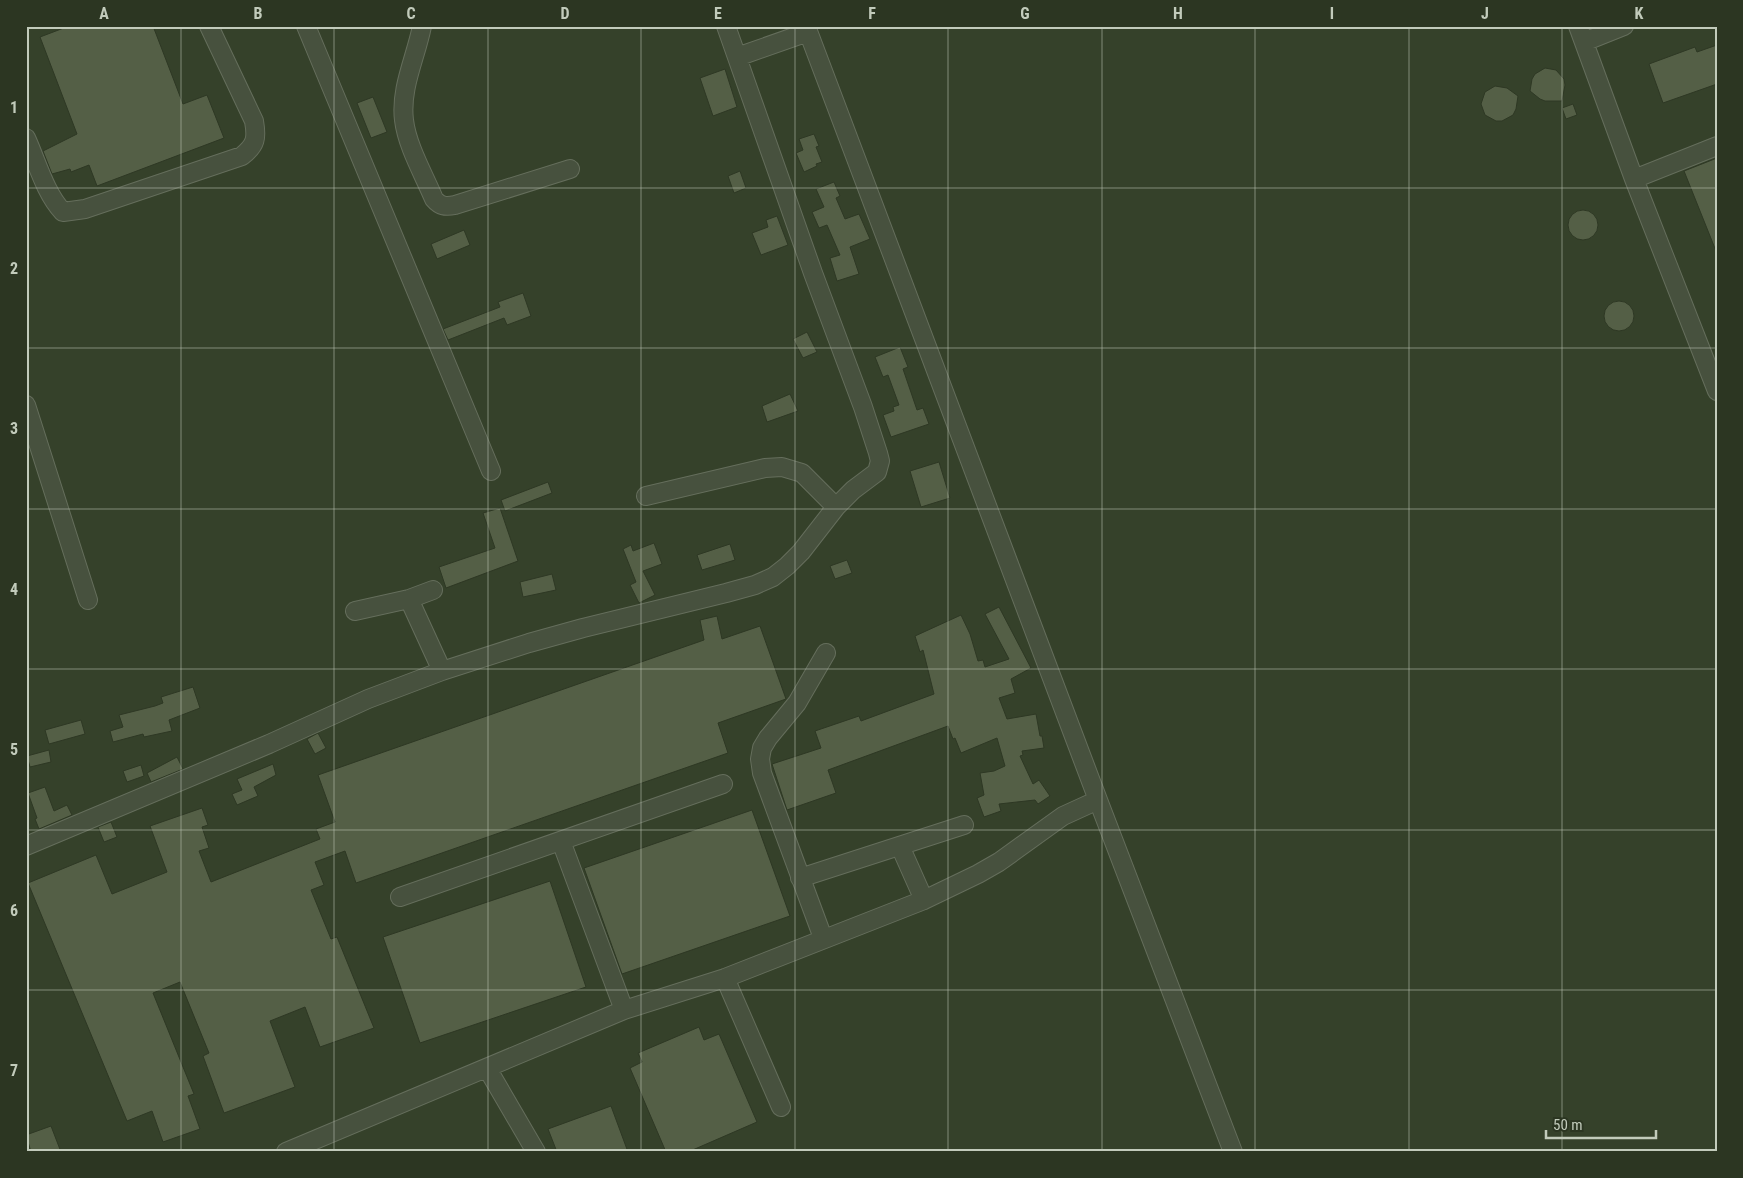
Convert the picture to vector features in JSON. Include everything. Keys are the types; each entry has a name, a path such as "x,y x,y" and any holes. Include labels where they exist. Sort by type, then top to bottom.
{"street":[{"path":"26,138 51,195 56,205 63,212 85,209 242,156 249,151 254,143 256,133 254,121 209,26"},
{"path":"306,26 491,471"},
{"path":"422,26 408,77 404,119 407,134 434,199 439,204 447,207 570,169"},
{"path":"26,846 268,744 368,699 442,671 583,628 726,594 755,585 773,577 787,566 801,552 836,507 877,472 880,461 863,407 813,273 726,26"},
{"path":"1624,26 1581,34 1634,180 1717,391"},
{"path":"737,57 807,29 1233,1152"},
{"path":"1634,180 1717,146"},
{"path":"26,405 88,600"},
{"path":"646,496 765,468 782,467 802,472 836,507"},
{"path":"355,611 409,599 433,590"},
{"path":"409,599 442,671"},
{"path":"823,938 762,773 760,759 765,743 797,703 826,653"},
{"path":"400,897 723,784"},
{"path":"286,1152 624,1010 725,978 924,900 999,862 1063,816 1098,800"},
{"path":"800,878 964,825"},
{"path":"561,841 624,1010"},
{"path":"900,846 924,900"},
{"path":"725,978 781,1107"},
{"path":"487,1068 536,1152"}],"building":[{"path":"69,26 153,26 183,104 207,95 224,138 97,186 89,165 71,172 70,169 52,174 43,151 77,134 40,37"},
{"path":"1717,45 1717,84 1663,103 1649,64 1695,47 1697,52"},
{"path":"1545,68 1556,70 1564,79 1565,85 1562,101 1545,101 1530,91 1535,74"},
{"path":"725,69 737,107 713,116 700,78"},
{"path":"1495,86 1507,88 1518,96 1513,115 1502,121 1496,121 1485,115 1481,104 1485,92"},
{"path":"373,97 387,132 371,138 357,103"},
{"path":"1573,104 1577,115 1566,119 1562,108"},
{"path":"814,134 819,146 816,147 822,162 804,172 796,153 803,150 799,139"},
{"path":"1717,158 1717,251 1716,251 1684,171"},
{"path":"740,171 746,188 734,193 728,176"},
{"path":"834,182 840,196 836,198 845,219 859,214 870,239 850,247 859,274 837,281 830,258 840,255 827,225 819,228 812,212 824,207 816,189"},
{"path":"1583,210 1594,214 1598,225 1594,236 1583,240 1572,236 1568,225 1572,214"},
{"path":"777,216 788,245 761,255 752,233 768,227 766,220"},
{"path":"464,230 470,245 437,259 431,244"},
{"path":"523,293 531,316 507,325 504,318 448,340 443,329 500,307 498,302"},
{"path":"1619,301 1630,305 1634,316 1630,327 1619,331 1608,327 1604,316 1608,305"},
{"path":"807,332 817,352 803,358 793,339"},
{"path":"900,347 908,367 903,369 917,410 923,408 929,424 891,437 883,415 894,411 893,407 899,405 888,375 883,377 875,357"},
{"path":"790,394 798,411 767,422 762,406"},
{"path":"939,462 950,498 921,507 910,471"},
{"path":"548,482 552,493 505,511 501,500"},
{"path":"500,508 518,561 446,588 439,567 495,548 483,513"},
{"path":"654,543 662,564 643,571 655,595 639,603 630,585 636,582 623,549 631,545 633,551"},
{"path":"730,544 735,560 702,570 697,555"},
{"path":"847,560 852,573 835,579 830,566"},
{"path":"552,574 556,590 523,597 520,582"},
{"path":"999,607 1031,668 1011,679 1015,693 999,698 1007,719 1036,714 1044,748 1022,751 1023,755 1020,756 1033,784 1039,780 1050,796 1038,804 1035,800 999,804 1001,811 984,817 977,798 984,795 980,773 994,771 1005,766 997,738 961,753 948,726 828,770 836,793 787,810 772,764 821,748 815,731 859,716 861,721 934,694 923,650 920,652 915,636 961,615 970,634 978,661 983,660 985,667 1009,659 985,614"},
{"path":"717,616 722,639 760,626 786,699 718,723 728,753 356,883 345,851 315,862 324,885 311,890 331,939 337,937 374,1028 320,1047 305,1007 270,1021 295,1087 224,1113 203,1056 209,1053 180,982 153,993 194,1094 188,1096 200,1129 163,1142 152,1111 127,1121 28,883 96,855 112,894 167,872 150,826 202,808 208,825 202,827 209,848 199,851 211,882 320,839 316,829 335,822 318,775 704,640 700,620"},
{"path":"193,687 200,708 169,720 172,731 144,737 143,734 113,742 110,731 123,727 119,715 163,703 161,697"},
{"path":"81,720 85,734 49,744 45,730"},
{"path":"318,733 326,748 315,754 307,739"},
{"path":"49,750 51,762 30,767 27,756"},
{"path":"177,757 183,769 151,782 147,773"},
{"path":"273,764 276,775 254,787 258,796 237,805 232,794 242,790 237,779"},
{"path":"141,765 144,776 127,782 123,771"},
{"path":"45,787 54,811 67,805 72,815 39,829 28,793"},
{"path":"752,810 790,916 622,974 584,868"},
{"path":"111,822 117,837 104,842 98,827"},
{"path":"550,881 586,987 420,1043 383,937"},
{"path":"699,1027 704,1040 719,1034 757,1122 688,1152 666,1152 630,1068 642,1062 638,1053"},
{"path":"611,1106 628,1152 557,1152 548,1129"},
{"path":"51,1126 61,1152 31,1152 26,1135"}]}
